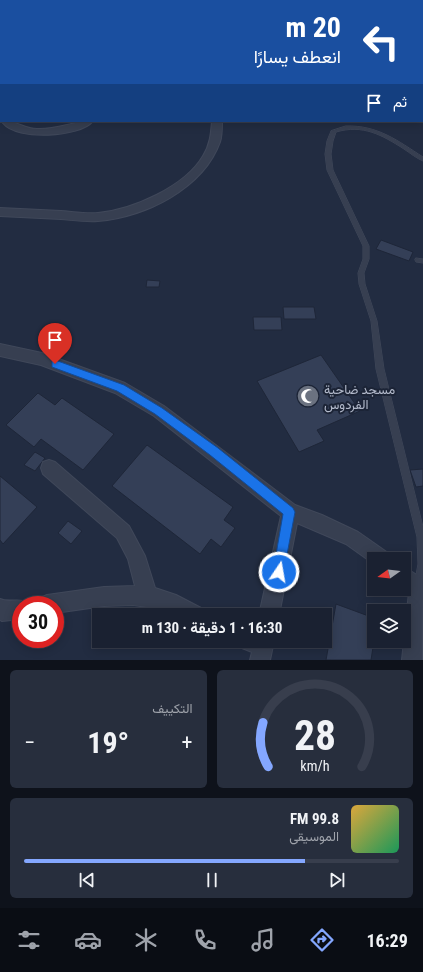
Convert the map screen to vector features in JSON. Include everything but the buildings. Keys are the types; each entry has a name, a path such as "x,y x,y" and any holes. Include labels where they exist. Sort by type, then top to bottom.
{"street":[{"path":"4,124 40,122"},
{"path":"4,124 22,131 51,131 70,129 86,122"},
{"path":"0,212 103,216 149,203 180,187 199,169 213,146 218,131 217,122"},
{"path":"0,350 42,359 120,388 159,411 290,512 316,521 352,538 372,552"},
{"path":"49,468 123,532 136,556 148,597"},
{"path":"271,608 290,512"},
{"path":"412,660 415,584"},
{"path":"64,603 96,598 137,595 162,599 180,608"},
{"path":"1,612 12,610"}],"lane":[{"path":"415,584 423,564 421,537 380,369 374,321 362,284 361,273 366,259 366,246 330,170 328,154 330,141 334,131 358,127 373,129 423,159"}],"place":[{"name":"مسجد ضاحية الفردوس","path":"308,396"}],"route":[{"path":"55,364 120,388 159,411 290,512 279,572"}]}
